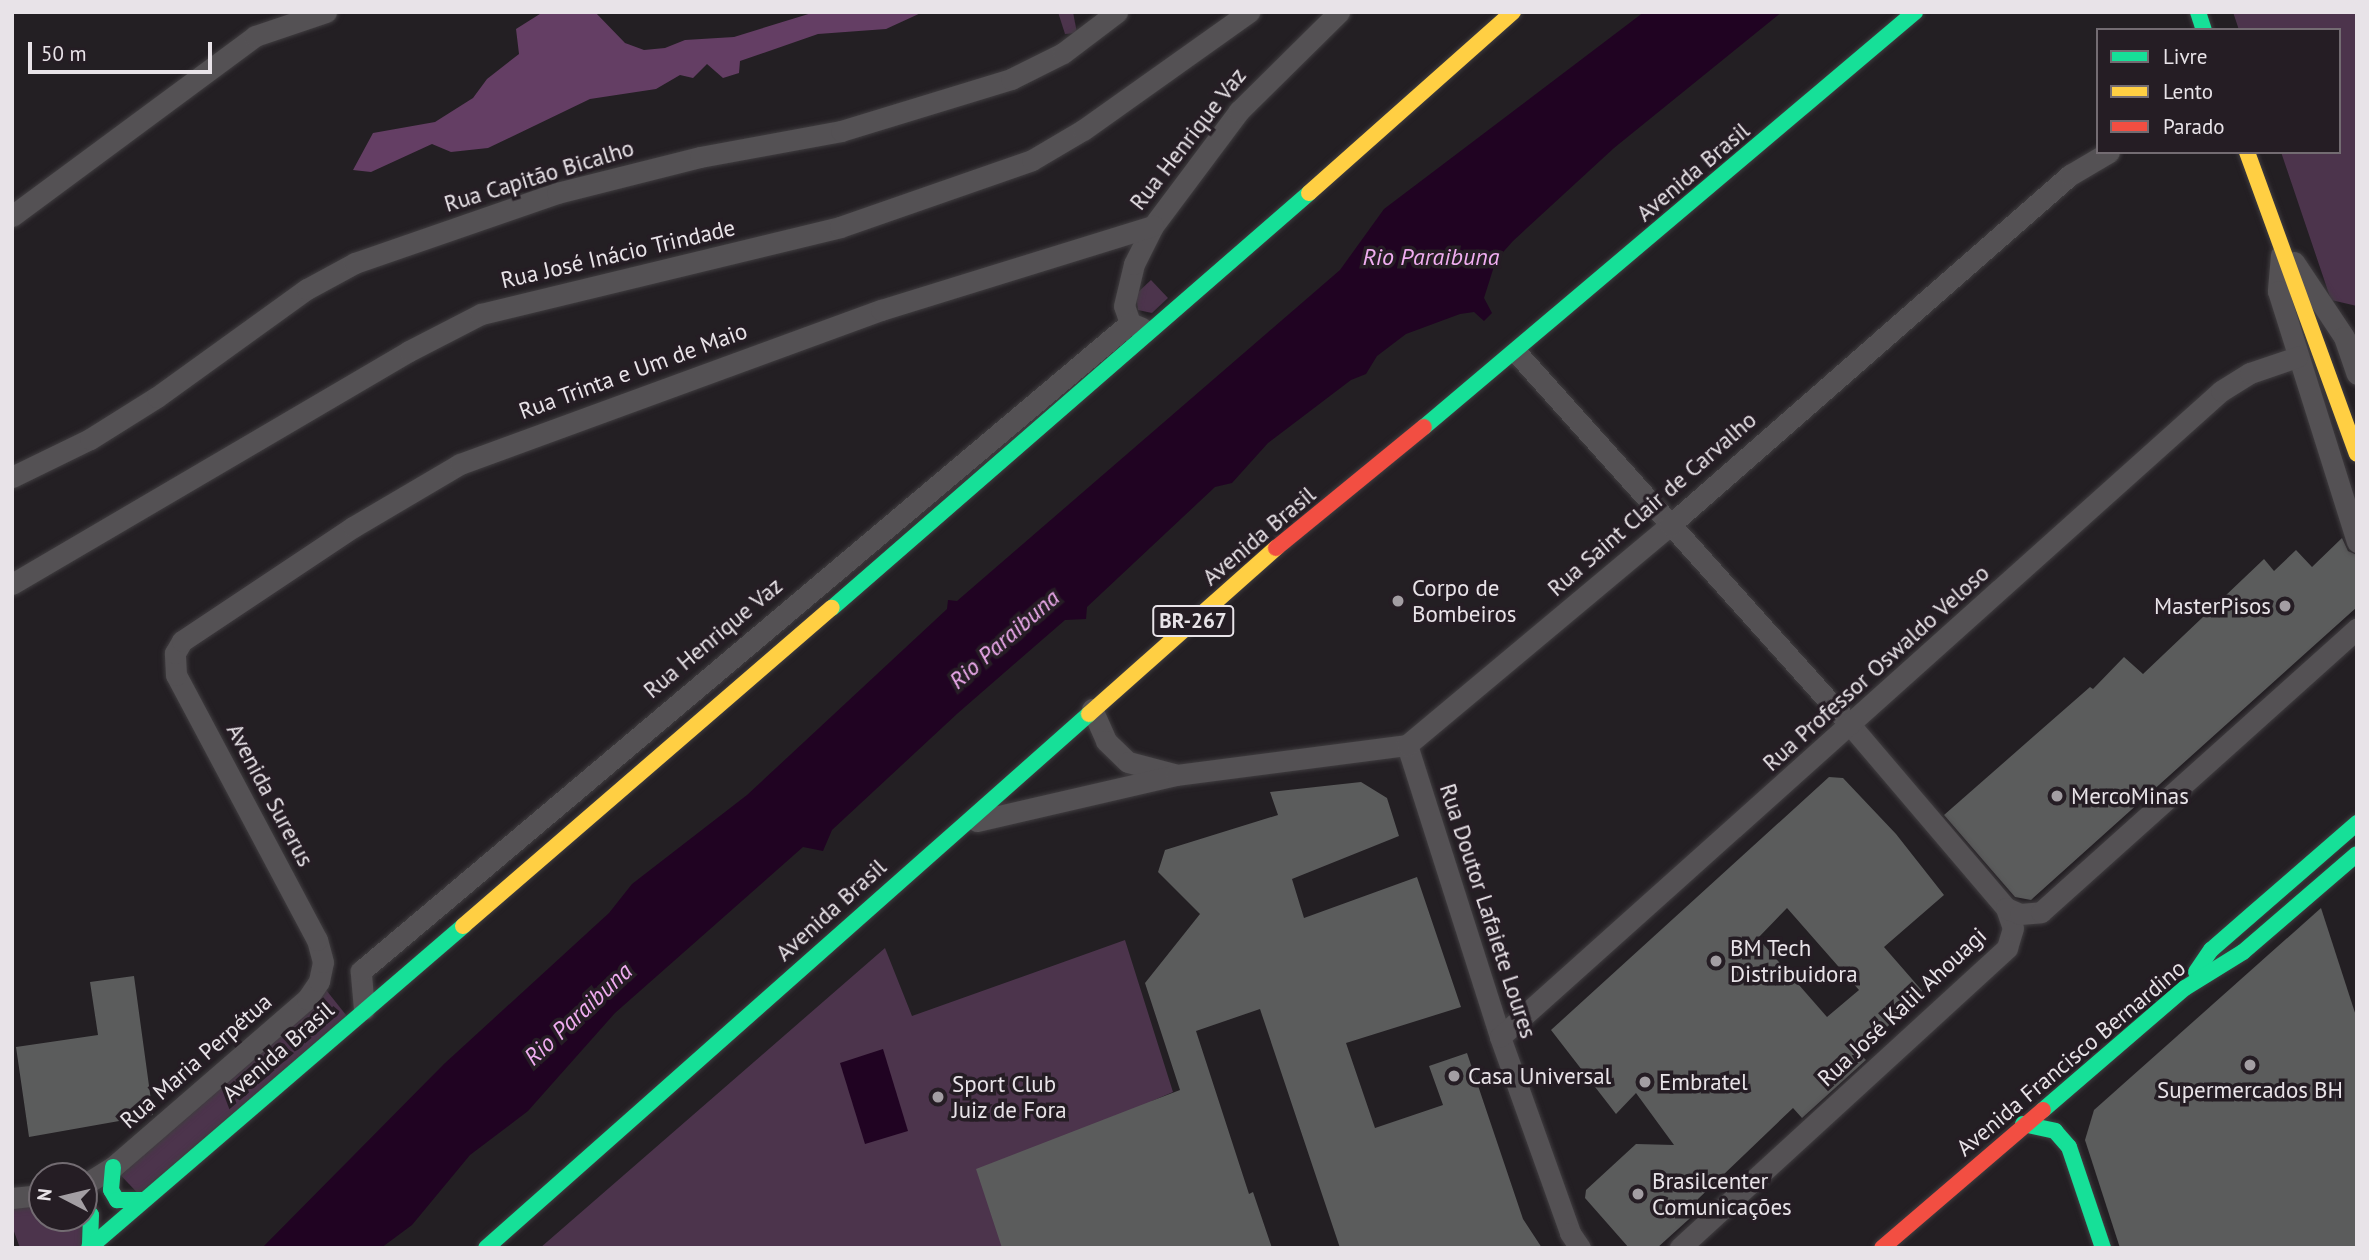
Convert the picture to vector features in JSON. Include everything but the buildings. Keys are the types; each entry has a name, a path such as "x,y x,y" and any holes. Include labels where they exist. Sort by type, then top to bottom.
{"main road":[{"name":"Avenida Brasil","path":"89,1247 1158,326 1513,12"},
{"name":"Avenida Brasil","path":"486,1248 961,824 1266,558 1517,352 1915,12"},
{"path":"2249,154 2279,247 2328,368 2357,454"},
{"path":"2185,988 2211,950 2357,823"},
{"name":"Avenida Francisco Bernardino","path":"1882,1248 2023,1124 2185,988 2244,952 2357,854"},
{"path":"2023,1124 2055,1131 2069,1147 2103,1248"},
{"path":"113,1167 111,1190 117,1200 144,1200"},
{"path":"98,1191 111,1190"}],"street":[{"path":"12,216 255,36 326,12"},
{"name":"Rua Capitão Bicalho","path":"12,477 90,439 157,397 307,289 355,263 557,193 700,157 841,131 1011,79 1063,52 1117,12"},
{"name":"Rua José Inácio Trindade","path":"12,584 387,363 481,314 840,227 1032,160 1083,130 1249,12"},
{"name":"Rua Henrique Vaz","path":"364,1009 361,971 1130,323 1124,306 1133,264 1153,226 1239,111 1339,12"},
{"name":"Rua Saint Clair de Carvalho","path":"1407,746 1670,526 2070,175 2106,154"},
{"name":"Rua Trinta e Um de Maio","path":"175,653 182,641 330,542 460,464 881,310 1153,226"},
{"path":"2279,247 2278,291 2357,542"},
{"path":"2279,247 2304,273 2344,337 2357,374"},
{"path":"1130,323 1141,328 1158,326"},
{"path":"1517,352 1852,727 2006,908"},
{"name":"Rua Professor Oswaldo Veloso","path":"1500,1037 1852,727 2221,391 2250,373 2297,357"},
{"name":"Rua José Kalil Ahouagi","path":"2006,908 2020,914 2041,912 2357,628"},
{"name":"Avenida Surerus","path":"175,653 176,675 317,940 323,962"},
{"path":"1092,709 1106,741 1128,762 1176,775"},
{"path":"961,824 1176,775 1407,746"},
{"name":"Rua Doutor Lafaiete Loures","path":"1407,746 1500,1037 1570,1233 1580,1248"},
{"name":"Rua José Kalil Ahouagi","path":"1680,1248 2007,948 2013,928 2006,908"},
{"name":"Rua Maria Perpétua","path":"98,1176 113,1167 307,999 320,981 323,962"}],"shaded area":[{"path":"543,12 595,12 625,43 644,50 665,48 685,40 734,37 815,12 923,12 886,29 818,34 740,61 739,73 723,78 707,64 693,78 680,75 656,89 590,99 488,148 451,152 432,144 371,172 353,170 373,133 435,122 473,98 487,79 519,54 516,29"},
{"path":"1058,12 1073,12 1077,33 1065,34"},
{"path":"2233,12 2357,12 2357,306 2331,300 2282,154 2341,154 2341,28 2238,28"},
{"path":"1151,280 1168,298 1152,313 1138,310 1136,294"},
{"name":"Sport Club Juiz de Fora","path":"1125,940 1173,1092 1152,1101 1196,1248 540,1248 885,948 912,1016"},
{"path":"319,981 350,1020 144,1200 113,1167"},
{"path":"28,1196 28,1232 86,1232 88,1248 20,1248 12,1226 12,1198"}],"water":[{"name":"Rio Paraibuna","path":"1644,12 1782,12 1614,148 1513,241 1496,260 1484,298 1492,313 1484,321 1474,312 1460,314 1406,334 1377,356 1366,374 1351,380 1268,443 1232,483 1215,487 1087,607 1086,619 1065,620 958,713 832,830 823,851 803,847 615,1013 528,1111 470,1155 412,1225 381,1248 262,1248 444,1064 609,913 632,884 747,795 947,609 948,600 957,601 1340,270 1384,209"},
{"path":"883,1049 908,1131 865,1144 840,1063"}],"traffic: fast":[{"path":"1424,427 1915,12"},
{"path":"2198,12 2203,28"},
{"path":"832,608 1309,193"},
{"path":"486,1248 1089,714"},
{"path":"2196,972 2211,950 2357,823"},
{"path":"2043,1110 2185,988 2243,952 2357,854"},
{"path":"89,1248 463,926"},
{"path":"2023,1124 2055,1131 2069,1147 2103,1248"},
{"path":"113,1167 111,1190 117,1200 144,1200"},
{"path":"90,1232 90,1247"}],"traffic: slow":[{"path":"1309,193 1513,12"},
{"path":"2248,154 2357,454"},
{"path":"1089,714 1276,548"},
{"path":"463,926 832,608"}],"traffic: jam":[{"path":"1276,548 1424,427"},
{"path":"1882,1248 2043,1110"}],"place":[{"name":"Corpo de Bombeiros","path":"1398,601"},
{"name":"MasterPisos","path":"2285,606"},
{"name":"MercoMinas","path":"2057,796"},
{"name":"BM Tech Distribuidora","path":"1716,961"},
{"name":"Supermercados BH","path":"2250,1065"},
{"name":"Casa Universal","path":"1454,1076"},
{"name":"Embratel","path":"1645,1082"},
{"name":"Sport Club Juiz de Fora","path":"938,1097"},
{"name":"Brasilcenter Comunicações","path":"1638,1194"}]}
